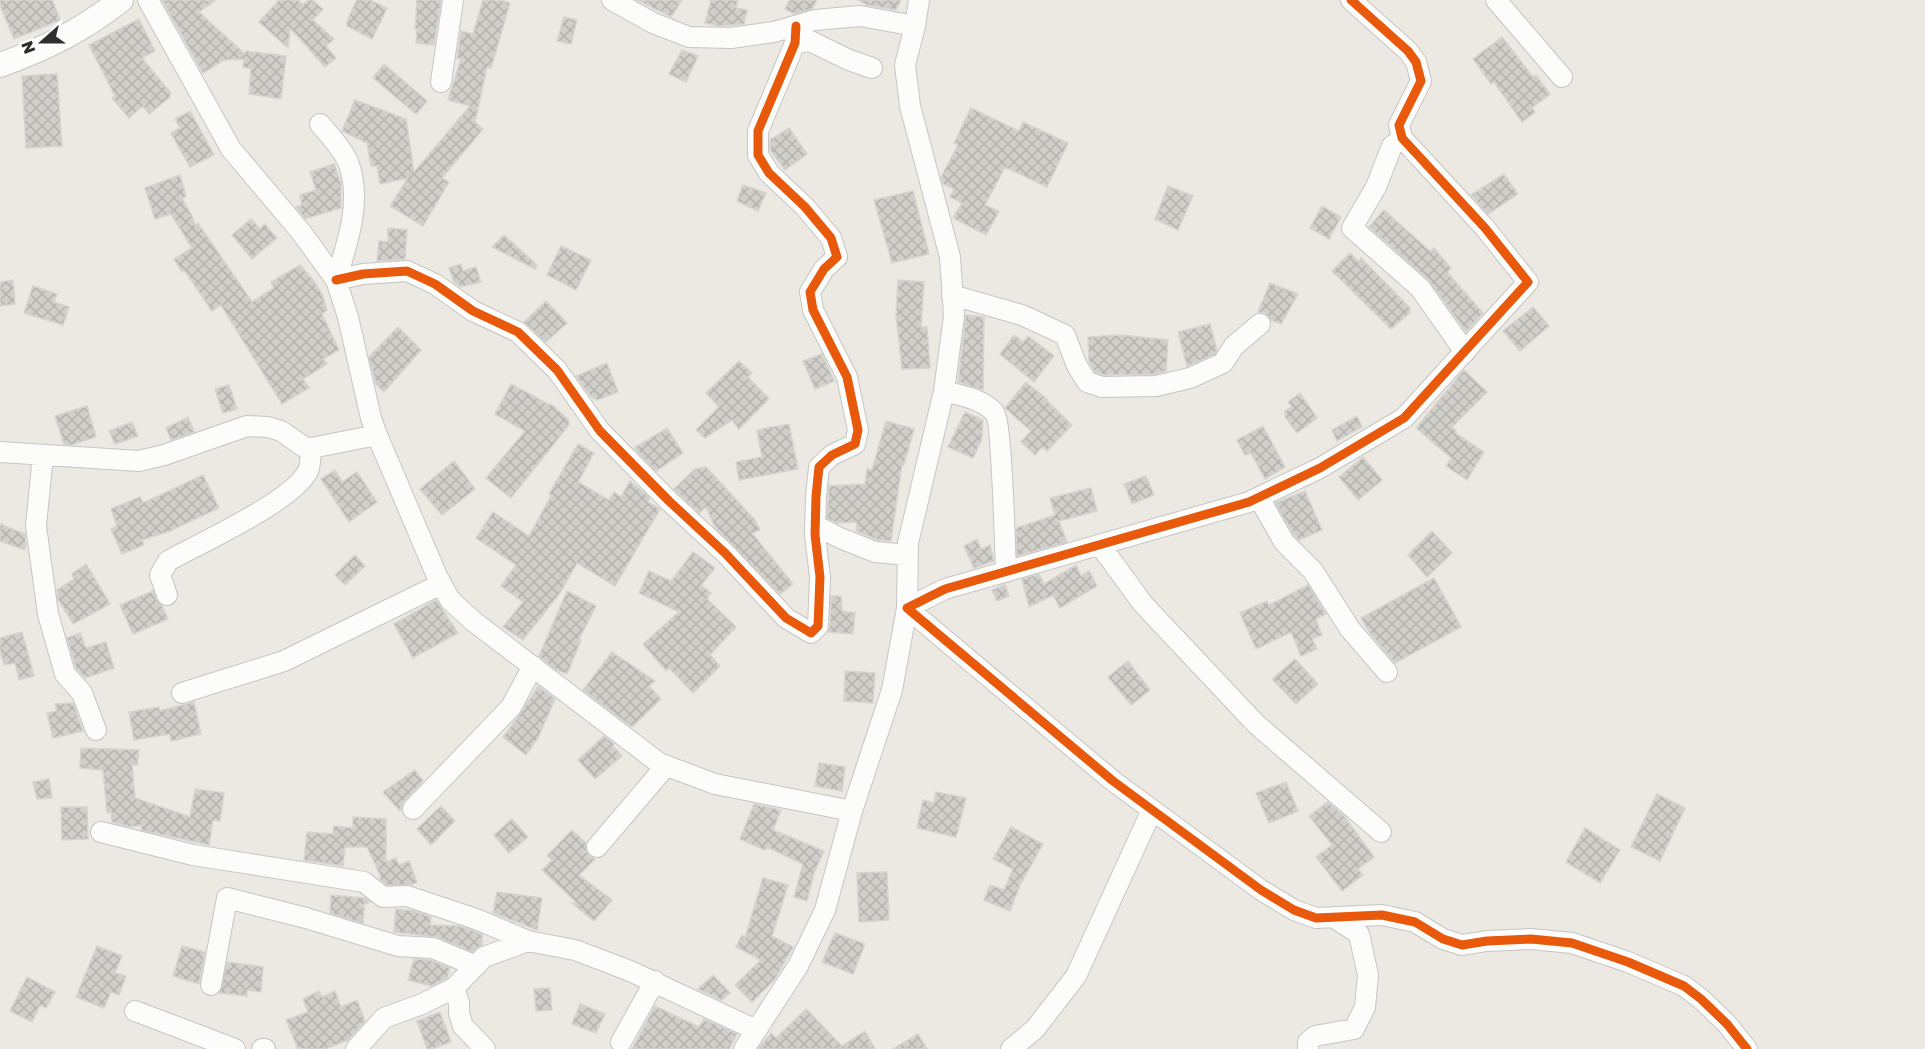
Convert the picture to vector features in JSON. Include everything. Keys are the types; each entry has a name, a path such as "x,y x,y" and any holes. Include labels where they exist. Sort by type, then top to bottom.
{"street":[{"path":"0,65 40,50 92,23 121,0"},
{"path":"148,0 231,149 301,232 336,280 348,317 377,435 450,600 473,621 659,763 715,784 852,811"},
{"path":"441,82 453,0"},
{"path":"612,0 653,23 689,37 731,38 774,32 796,34 849,60 872,68"},
{"path":"744,1049 798,966 825,910 852,811 892,690 907,608 908,543 944,392 954,316 950,257 910,106 905,65 919,0"},
{"path":"907,608 945,589 1249,502 1320,468 1404,418 1528,282 1485,228 1402,138 1399,125 1421,81 1416,62 1396,39 1351,0"},
{"path":"1496,0 1562,77"},
{"path":"336,280 363,274 407,270 435,285 473,311 518,332 556,370 600,431 725,554 786,618 811,633 818,626 820,577 815,525 819,467 832,455 855,444 858,430 847,377 813,310 810,292 824,269 837,257 831,238 770,173 758,155 758,131 796,34 815,20 860,16 915,26"},
{"path":"320,124 347,161 354,183 351,229 336,280"},
{"path":"1402,138 1392,146 1377,187 1352,228 1420,288 1465,352"},
{"path":"952,295 1022,315 1065,335 1077,366 1087,382 1102,387 1156,386 1190,378 1223,363 1234,346 1260,324"},
{"path":"944,392 984,402 996,414 1000,445 1006,572"},
{"path":"0,452 140,461 247,426 274,429 304,447 311,448 377,435"},
{"path":"167,595 160,574 168,561 272,505 301,481 309,469 311,448"},
{"path":"43,455 36,526 48,614 65,674 82,693 96,730"},
{"path":"1258,498 1284,542 1313,572 1350,629 1387,672"},
{"path":"815,525 875,552 908,555"},
{"path":"1100,545 1143,604 1256,724 1381,832"},
{"path":"182,693 284,661 441,584"},
{"path":"907,608 1113,781 1269,895 1294,910 1317,918 1382,915 1415,922 1443,939 1462,945 1487,941 1531,939 1572,943 1637,966 1684,987 1701,999 1727,1024 1747,1049"},
{"path":"413,810 511,707 533,666"},
{"path":"597,847 666,766"},
{"path":"1011,1049 1035,1029 1076,976 1152,810"},
{"path":"101,832 193,855 364,882 383,897 407,896 476,919 528,941 575,950 656,981 756,1030"},
{"path":"212,986 227,898 306,918 398,946 433,948 476,966"},
{"path":"1308,1049 1308,1042 1315,1036 1354,1029 1365,1007 1368,975 1359,934 1333,917"},
{"path":"356,1049 384,1018 422,1004 454,988 484,957 528,941"},
{"path":"621,1042 656,981"},
{"path":"454,988 463,1026 484,1049"},
{"path":"135,1011 235,1049"}],"building":[{"path":"0,0 52,0 60,20 14,39"},
{"path":"162,0 216,0 199,12 245,54 246,51 286,56 281,99 249,94 251,69 243,67 244,59 224,60 203,73"},
{"path":"279,0 298,0 303,5 308,0 312,0 323,9 313,20 334,39 326,46 336,58 325,67 290,28 288,48 259,22"},
{"path":"357,0 370,0 387,8 372,39 347,26"},
{"path":"417,0 441,0 434,45 416,43"},
{"path":"483,0 500,0 510,3 491,68 487,67 475,122 483,129 442,178 449,182 423,226 390,206 408,178 380,184 377,166 371,166 367,143 342,131 355,100 406,119 414,172 470,106 448,100 461,59 457,58 461,31 473,34"},
{"path":"637,0 682,0 671,17"},
{"path":"711,0 738,0 736,8 747,10 744,24 718,26 705,23"},
{"path":"790,0 817,0 812,9 794,14 785,9"},
{"path":"858,0 901,0 896,10 867,5"},
{"path":"564,17 577,20 571,44 557,41"},
{"path":"139,19 155,51 142,58 170,92 170,97 149,114 143,106 129,118 112,98 115,96 89,45"},
{"path":"1502,37 1533,77 1536,75 1550,94 1532,108 1535,112 1522,122 1494,82 1491,84 1473,59"},
{"path":"682,50 698,56 686,82 669,74"},
{"path":"384,64 427,101 416,114 373,78"},
{"path":"57,74 62,146 26,148 22,76"},
{"path":"971,108 1019,131 1023,122 1068,143 1047,187 1005,167 985,205 999,211 986,235 953,218 962,203 950,197 954,189 943,184 941,177 958,145 954,143"},
{"path":"190,111 214,155 190,167 171,133 180,128 175,119"},
{"path":"789,128 807,154 785,170 770,150 770,140"},
{"path":"334,164 341,183 341,208 305,219 296,207 302,205 300,195 316,190 310,172"},
{"path":"1504,174 1518,194 1488,214 1471,195"},
{"path":"180,175 186,196 182,199 195,225 198,223 252,302 274,288 271,282 300,265 322,294 327,310 322,314 339,350 323,359 327,364 303,379 309,388 282,404 221,305 212,311 174,259 192,248 171,214 155,219 145,188"},
{"path":"743,185 766,193 758,211 737,201"},
{"path":"1168,186 1193,196 1178,230 1155,219"},
{"path":"913,191 929,254 892,263 874,200"},
{"path":"1322,206 1341,217 1329,239 1310,228"},
{"path":"1384,210 1430,251 1434,248 1451,268 1447,272 1483,313 1466,332 1428,279 1369,227"},
{"path":"251,219 260,229 265,224 277,238 252,259 232,235"},
{"path":"388,228 407,230 405,259 377,261 379,241 388,242"},
{"path":"504,235 537,265 535,269 492,247"},
{"path":"561,246 591,260 576,290 547,275"},
{"path":"1350,253 1359,262 1361,258 1410,308 1410,313 1391,329 1332,271"},
{"path":"461,264 463,271 476,267 481,282 461,287 454,282 449,268"},
{"path":"13,280 15,304 0,306 0,282"},
{"path":"898,280 924,282 921,327 927,327 930,368 902,369 896,315"},
{"path":"1270,283 1298,294 1281,324 1271,320 1265,313 1258,312"},
{"path":"33,286 57,294 54,302 69,307 63,325 24,313"},
{"path":"546,301 567,323 546,342 524,322"},
{"path":"1533,307 1549,326 1520,351 1503,331"},
{"path":"966,315 984,317 983,390 958,382"},
{"path":"1210,324 1217,350 1215,354 1187,366 1178,332"},
{"path":"398,327 421,350 384,392 376,384 369,357"},
{"path":"1014,335 1023,342 1028,336 1054,356 1034,382 1000,354"},
{"path":"1121,335 1168,340 1166,371 1155,374 1104,375 1095,372 1089,362 1088,337"},
{"path":"822,354 834,381 815,389 803,361"},
{"path":"739,361 752,373 748,377 769,399 739,429 732,420 705,438 696,430 719,407 706,393"},
{"path":"607,363 618,392 597,400 591,397 576,376"},
{"path":"1464,370 1487,392 1452,427 1457,432 1455,433 1484,452 1467,480 1446,466 1451,458 1416,428"},
{"path":"1026,382 1048,400 1072,425 1047,451 1042,447 1035,455 1021,442 1031,431 1005,408"},
{"path":"511,384 551,404 569,420 569,425 511,498 486,478 525,431 495,414"},
{"path":"229,385 237,409 223,413 215,389"},
{"path":"1300,393 1317,418 1297,433 1285,417 1285,411 1292,407 1288,402"},
{"path":"87,406 96,437 71,445 64,444 55,416"},
{"path":"965,412 983,420 982,439 973,458 948,447"},
{"path":"1357,416 1362,427 1337,441 1332,430"},
{"path":"188,417 194,432 171,440 166,428"},
{"path":"886,421 914,429 904,465 902,464 891,541 878,540 856,531 857,522 837,523 827,518 829,486 865,484 867,469 872,470"},
{"path":"132,422 138,436 115,444 109,431"},
{"path":"789,424 798,469 739,480 736,462 762,457 757,430"},
{"path":"1263,426 1285,467 1265,479 1251,453 1245,455 1237,440"},
{"path":"667,428 683,453 656,471 634,448"},
{"path":"578,444 594,453 578,482 609,500 614,492 621,497 630,481 650,498 648,502 660,509 615,586 577,563 560,593 523,640 503,627 523,602 501,586 516,565 476,538 493,512 529,536 551,496 549,494"},
{"path":"1363,457 1382,480 1358,500 1339,477"},
{"path":"454,461 475,489 442,515 420,489"},
{"path":"706,467 755,520 760,530 752,533 793,584 780,594 715,527 706,507 699,513 674,489 695,469"},
{"path":"335,470 342,482 357,472 377,502 349,522 321,479"},
{"path":"203,475 219,508 170,531 142,540 144,545 122,554 111,529 117,526 111,509 140,497 143,503"},
{"path":"1146,476 1154,495 1132,504 1124,484"},
{"path":"1091,488 1097,511 1059,521 1067,542 1017,556 1016,528 1055,515 1050,498"},
{"path":"1305,491 1322,530 1299,540 1275,503"},
{"path":"0,524 25,534 25,550 0,541"},
{"path":"1432,531 1452,553 1427,577 1408,555"},
{"path":"977,539 981,549 990,545 994,561 974,568 964,546"},
{"path":"693,552 715,568 701,585 711,593 707,599 736,627 710,655 720,666 693,693 669,668 666,671 643,644 679,612 639,593 649,571 671,581"},
{"path":"355,555 365,566 345,585 335,575"},
{"path":"86,564 110,604 73,624 58,599 57,590 74,579 72,574"},
{"path":"1076,565 1081,576 1089,571 1097,586 1060,608 1053,595 1029,607 1022,579 1039,574 1044,584"},
{"path":"1434,578 1461,627 1395,663 1370,633 1361,618"},
{"path":"1005,584 1009,596 997,601 992,590"},
{"path":"1308,585 1326,614 1316,619 1322,635 1312,639 1317,649 1301,656 1291,632 1256,649 1240,613 1267,601 1269,605"},
{"path":"153,591 168,619 133,634 120,605"},
{"path":"567,591 596,606 579,639 581,640 567,674 555,669 539,656"},
{"path":"831,596 841,596 842,611 855,613 853,634 828,632"},
{"path":"436,600 458,633 413,658 394,624"},
{"path":"22,632 34,676 19,680 15,663 4,665 0,651 0,638"},
{"path":"80,633 86,648 106,642 114,668 85,678 76,668 67,638"},
{"path":"612,652 655,681 649,686 661,699 632,727 583,690"},
{"path":"1295,659 1318,684 1296,704 1272,679"},
{"path":"1128,661 1150,690 1131,705 1108,677"},
{"path":"845,671 875,673 873,703 844,701"},
{"path":"538,686 555,699 538,738 526,755 503,737"},
{"path":"194,702 201,734 171,741 170,734 134,740 129,712 159,707 160,711"},
{"path":"73,703 83,731 53,738 47,713 57,711 55,704"},
{"path":"604,736 614,744 613,746 622,756 595,779 578,760"},
{"path":"81,748 139,750 137,765 132,765 135,798 190,817 195,789 224,793 220,821 213,820 209,845 141,830 142,825 130,827 112,822 111,812 107,813 103,770 80,768"},
{"path":"819,763 845,767 842,791 815,786"},
{"path":"415,770 423,781 404,801 400,811 383,792"},
{"path":"49,779 52,798 37,799 33,782"},
{"path":"1286,782 1298,811 1269,823 1256,793"},
{"path":"936,792 966,798 956,837 917,828 923,800 934,803"},
{"path":"1657,794 1685,808 1660,861 1631,847"},
{"path":"1328,802 1344,816 1374,857 1358,869 1363,875 1342,891 1316,857 1332,845 1309,816"},
{"path":"754,804 781,810 773,830 824,851 814,873 807,901 794,897 803,864 767,847 765,850 740,839"},
{"path":"441,806 455,821 431,845 417,829"},
{"path":"61,807 87,807 88,839 62,840"},
{"path":"353,817 386,819 386,862 396,858 399,865 409,861 417,882 411,885 387,885 380,879 367,847 345,847 343,866 304,860 307,832 333,834 334,826 353,828"},
{"path":"512,819 528,837 509,853 494,835"},
{"path":"1011,827 1043,844 1020,885 1010,911 984,900 990,885 1004,890 1013,869 993,859"},
{"path":"1585,828 1620,850 1600,883 1566,862"},
{"path":"572,830 586,843 589,856 595,859 579,875 612,900 594,921 572,903 578,904 542,870 552,860 547,856"},
{"path":"887,872 889,920 859,922 857,873"},
{"path":"763,878 788,885 772,936 793,947 775,979 752,1002 735,985 761,960 736,947 742,935 745,938"},
{"path":"497,892 542,898 537,930 493,913"},
{"path":"331,895 365,898 370,902 360,906 364,906 363,923 330,913"},
{"path":"396,909 414,911 431,917 430,925 458,926 472,930 482,935 482,945 473,952 437,937 394,932"},
{"path":"835,933 865,944 853,974 822,962"},
{"path":"97,946 122,956 115,973 126,976 119,995 111,992 104,1008 76,997"},
{"path":"182,946 205,952 199,984 173,976"},
{"path":"414,959 430,960 450,968 447,978 431,986 408,980"},
{"path":"227,962 263,967 261,992 247,990 247,996 220,993"},
{"path":"713,975 730,993 721,1000 698,989"},
{"path":"27,977 55,992 46,1008 40,1005 32,1022 10,1011"},
{"path":"550,988 552,1010 536,1011 534,989"},
{"path":"319,991 322,997 335,991 341,1007 357,1000 365,1021 348,1040 325,1049 298,1049 286,1020 308,1012 303,999"},
{"path":"580,1004 605,1014 596,1033 572,1024"},
{"path":"655,1006 699,1027 704,1019 737,1034 729,1049 632,1049"},
{"path":"806,1009 842,1046 865,1031 875,1049 758,1049 771,1033 776,1038"},
{"path":"440,1012 451,1042 427,1049 417,1021"},
{"path":"918,1034 927,1049 893,1049"}],"cycle path":[{"path":"1351,0 1408,51 1416,62 1421,81 1399,125 1402,138 1485,228 1528,282 1404,418 1320,468 1249,502 945,589 907,608 1113,781 1261,890 1294,910 1316,918 1382,915 1415,922 1443,939 1462,945 1487,941 1531,939 1572,943 1628,962 1684,986 1727,1024 1747,1049"},
{"path":"336,280 363,274 407,271 435,284 473,311 518,332 557,370 600,431 669,501 725,553 786,618 811,633 818,626 820,577 815,535 819,467 832,455 855,444 858,430 847,377 813,310 810,292 824,269 837,257 831,238 805,207 769,173 758,155 758,131 795,43 796,26"}]}
